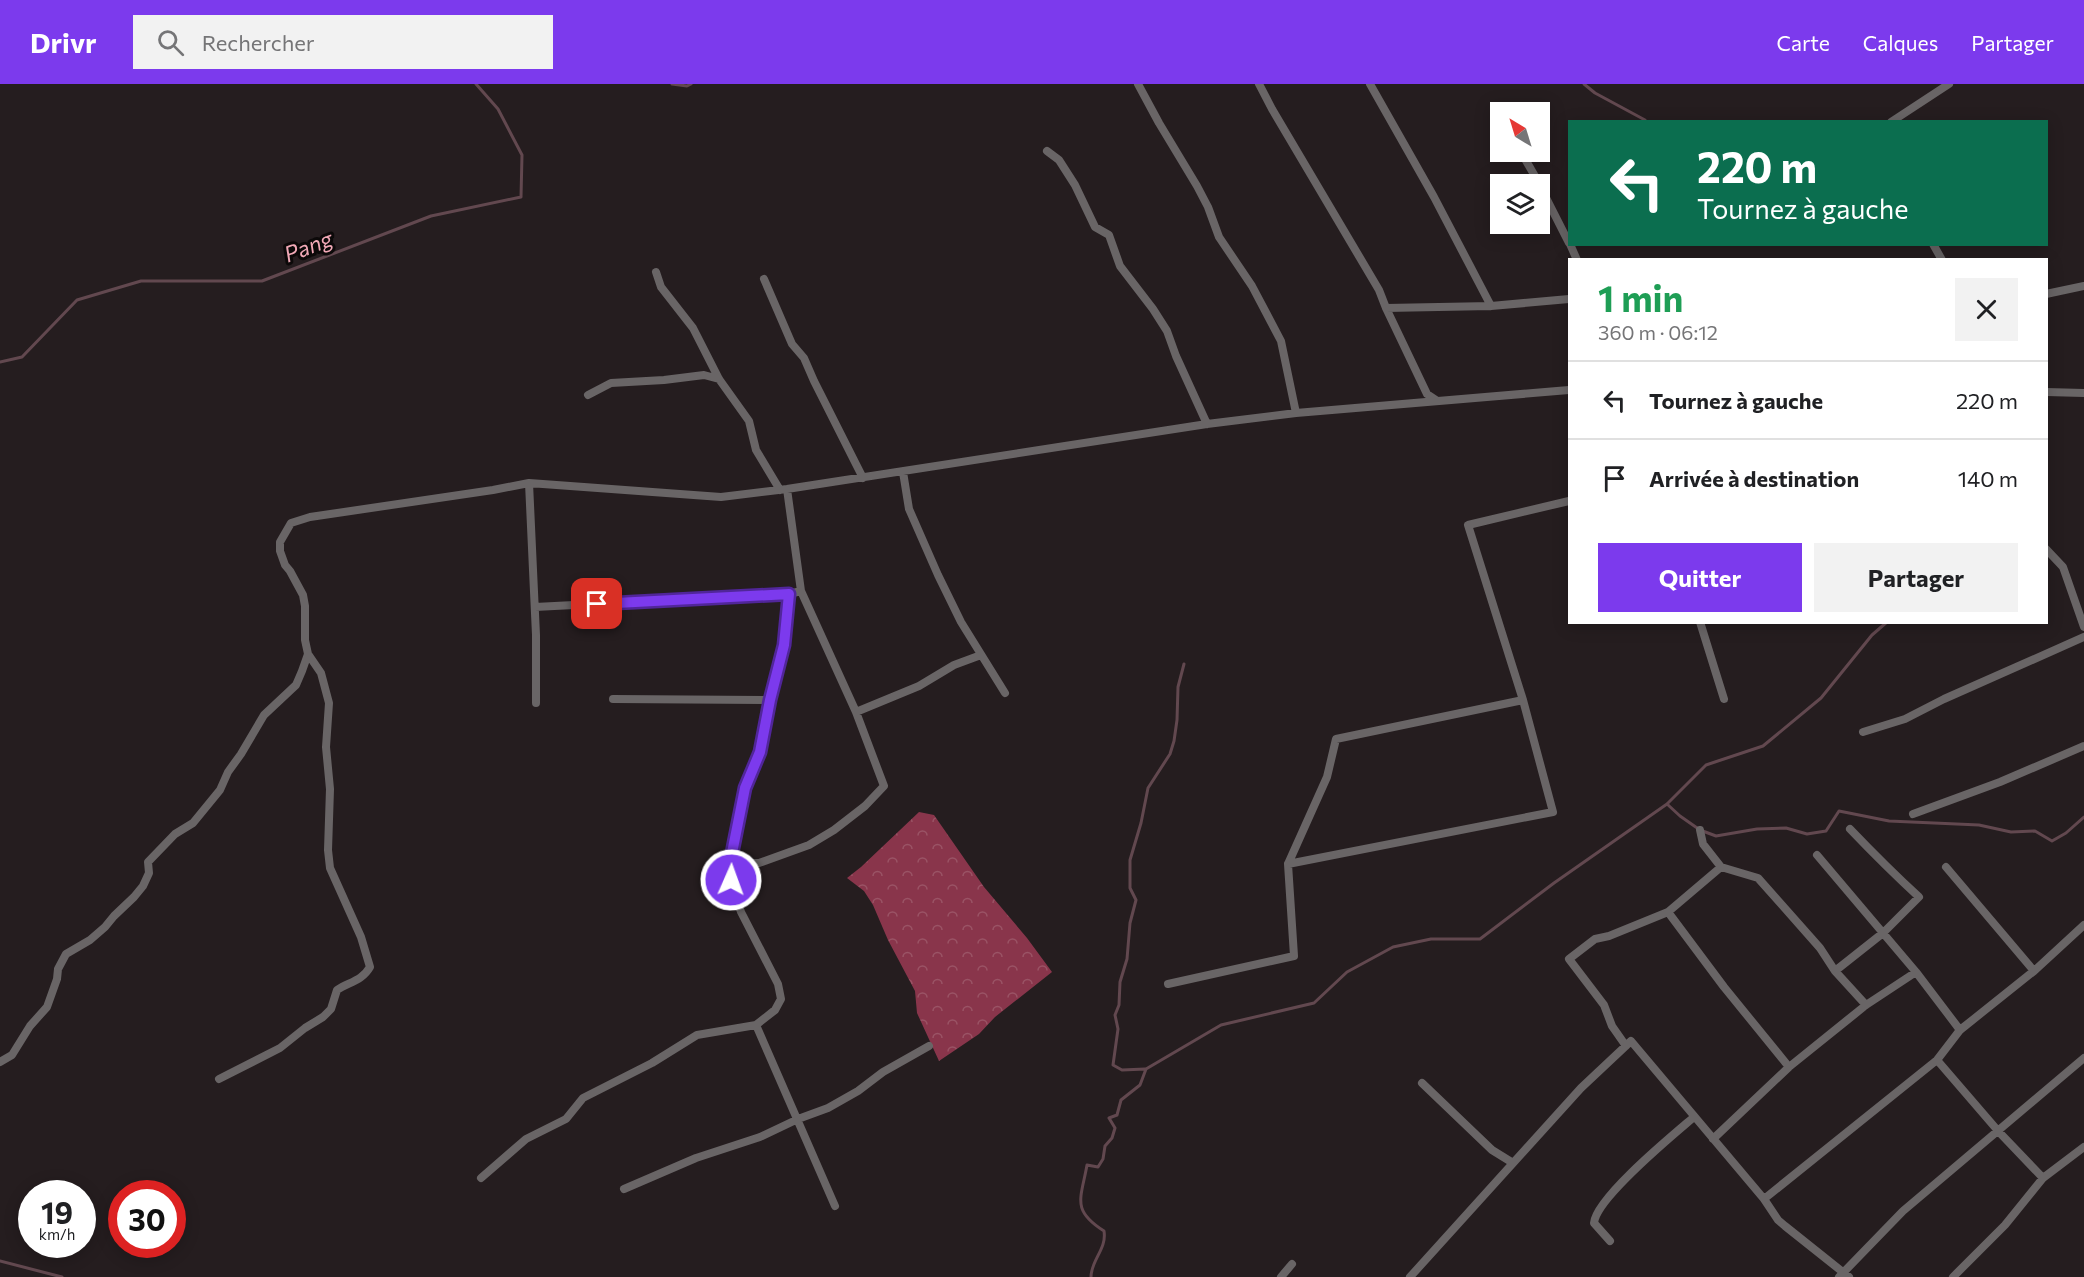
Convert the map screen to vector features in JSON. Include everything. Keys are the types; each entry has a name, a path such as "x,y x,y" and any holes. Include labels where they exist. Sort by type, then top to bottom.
{"street":[{"path":"1138,84 1197,186 1219,237 1252,286 1281,341 1296,413"},
{"path":"1259,84 1380,290 1386,308 1427,394 1436,400"},
{"path":"1370,84 1434,197 1491,306"},
{"path":"1894,120 1949,84"},
{"path":"1047,151 1059,160 1076,185 1095,227 1109,235 1120,266 1162,324 1207,424"},
{"path":"1527,162 1568,242"},
{"path":"656,272 661,287 693,328 719,379 749,421 756,450 784,490 801,591 856,712 884,786 865,806 834,831 809,845 759,863 730,863"},
{"path":"765,279 792,344 804,358 863,478"},
{"path":"2048,294 2084,286"},
{"path":"1386,308 1491,306 1568,299"},
{"path":"588,395 611,383 704,375 719,379"},
{"path":"219,1079 280,1048 323,1017 331,1009 337,990 366,975 370,967 361,937 330,868 328,850 329,765 326,747 329,703 321,673 308,654 304,640 303,595 285,565 280,551 280,542 291,523 310,517 529,483 721,497 784,490 1207,424 1296,413 1568,390"},
{"path":"2048,392 2084,393"},
{"path":"903,472 909,509 961,622 1005,693"},
{"path":"529,483 535,607 536,703"},
{"path":"1288,864 1553,812 1523,700 1468,525 1568,501"},
{"path":"2048,551 2063,567 2084,627"},
{"path":"535,607 789,594 801,591"},
{"path":"482,1178 526,1139 566,1119 583,1098 652,1063 698,1035 756,1025 776,1010 781,999 778,984 741,912 731,880 730,863 745,788 760,752 784,645 789,594"},
{"path":"1701,624 1724,699"},
{"path":"1863,732 1905,719 1944,699 2084,637"},
{"path":"0,1062 12,1055 30,1026 47,1007 57,979 58,969 66,954 90,940 105,927 143,886 149,873 148,862 175,834 193,823 220,790 228,772 242,754 264,716 296,686 308,654"},
{"path":"856,712 919,686 954,665 981,655"},
{"path":"613,699 770,700"},
{"path":"1168,984 1294,956 1288,864 1327,777 1336,739 1523,700"},
{"path":"1913,814 2000,782 2084,746"},
{"path":"1836,971 1882,933 1919,897 1850,829"},
{"path":"1700,830 1703,844 1721,867 1758,878 1820,948 1836,971 1866,1005"},
{"path":"1817,855 1916,972 1960,1030"},
{"path":"1626,1046 1612,1026 1604,1005 1569,958 1594,939 1609,936 1668,912 1721,867"},
{"path":"1947,867 2034,971"},
{"path":"1668,912 1724,987 1790,1067"},
{"path":"1764,1199 1937,1060 1960,1030 2034,971 2084,925"},
{"path":"1713,1139 1790,1067 1866,1005 1916,972"},
{"path":"756,1025 835,1206"},
{"path":"1410,1277 1581,1088 1631,1041 1764,1199 1778,1220 1844,1275 1903,1211 2084,1058"},
{"path":"624,1189 696,1158 760,1137 828,1108 858,1091 883,1072 929,1046"},
{"path":"1937,1060 1998,1132 2043,1178"},
{"path":"1422,1083 1492,1150 1513,1163"},
{"path":"1610,1241 1594,1223 1595,1217 1617,1187 1648,1156 1694,1117"},
{"path":"1953,1277 2005,1225 2043,1178 2084,1147"},
{"path":"1281,1277 1292,1264"}],"green space":[{"path":"919,812 934,815 984,887 1052,972 995,1017 979,1034 939,1061 917,1013 915,991 888,940 873,905 864,891 847,878"}],"waterway":[{"name":"Pang","path":"0,362 22,357 77,300 141,281 262,281 431,216 521,197 522,155 498,109 476,84"},
{"path":"672,84 687,86 691,84"},
{"path":"1584,84 1595,93 1645,120"},
{"path":"1091,1277 1093,1265 1103,1243 1104,1231 1087,1217 1081,1203 1087,1165 1098,1167 1103,1159 1105,1146 1112,1138 1115,1128 1109,1118 1117,1115 1121,1100 1140,1085 1146,1069 1221,1025 1314,1003 1347,972 1393,947 1431,939 1480,939 1554,883 1667,804 1706,765 1763,746 1821,698 1872,635 1885,624"},
{"path":"1145,1069 1122,1070 1113,1065 1118,1029 1115,1015 1119,1005 1120,982 1127,959 1130,923 1136,900 1130,888 1130,860 1148,788 1170,754 1174,741 1178,687 1184,664"},
{"path":"1667,804 1700,830 1716,836 1757,829 1786,828 1807,834 1826,831 1839,811 1889,821 1979,825 2011,832 2035,831 2052,841 2066,833 2084,817"},
{"name":"Pang","path":"0,1261 62,1277"}],"route":[{"path":"597,604 789,594 784,645 760,752 745,788 730,863 731,880"}]}
